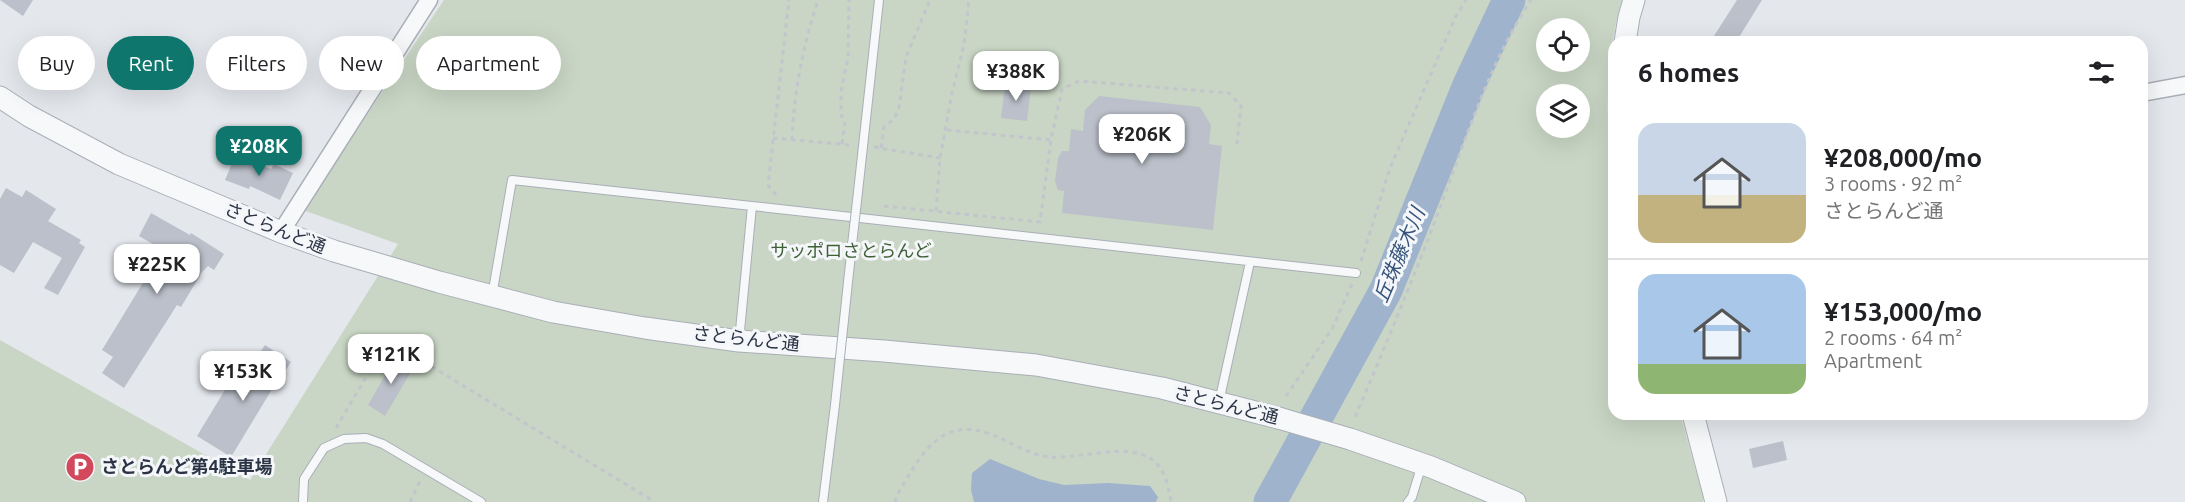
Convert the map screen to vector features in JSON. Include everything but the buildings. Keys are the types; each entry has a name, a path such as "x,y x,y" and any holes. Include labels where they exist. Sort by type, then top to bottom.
{"street":[{"path":"281,232 429,0"},
{"path":"1626,36 1634,0"},
{"path":"2148,92 2185,85"},
{"name":"さとらんど通","path":"0,97 29,116 119,164 281,232 402,272 565,314 645,328 739,341 1035,365 1162,388 1350,438 1515,502"},
{"path":"1695,420 1716,502"}],"lane":[{"path":"824,502 879,0"},
{"path":"492,296 512,180 1356,273"},
{"path":"739,341 752,206"},
{"path":"1219,402 1250,262"},
{"path":"303,502 304,479 324,448 344,439 366,438 383,444 481,502"},
{"path":"1408,502 1412,497 1422,464"}],"path":[{"path":"787,196 775,195 768,185 789,0"},
{"path":"792,140 802,56 818,0"},
{"path":"842,144 845,121 841,115 841,92 848,58 849,0"},
{"path":"881,148 884,128 894,119 899,107 906,57 930,0"},
{"path":"936,211 940,158 964,45 969,0"},
{"path":"1286,396 1332,329 1365,252 1390,168 1456,16 1466,0"},
{"path":"1355,417 1407,296 1505,43 1531,0"},
{"path":"879,205 1040,222 1051,140 1062,88 1079,81 1228,93 1241,106 1237,144"},
{"path":"947,130 1051,140"},
{"path":"324,448 388,340 655,502"},
{"path":"895,502 923,454 939,439 954,431 974,430 989,433 1036,454 1051,457 1134,452 1150,459 1163,472 1171,502"},
{"path":"410,502 425,469"}],"green space":[{"name":"サッポロさとらんど","path":"444,0 1622,0 1614,36 1608,36 1608,420 1682,420 1703,502 0,502 0,340 250,480 398,244 303,210 384,90 404,90 404,60 416,42 416,90 561,90 561,36 420,36"}],"water":[{"path":"990,459 1039,479 1064,485 1108,483 1150,486 1158,497 1156,502 974,502 971,490 972,473"}],"waterway":[{"name":"丘珠藤木川","path":"1270,502 1386,290 1469,85 1509,0"}],"place":[{"name":"さとらんど第4駐車場","path":"80,467"}]}
